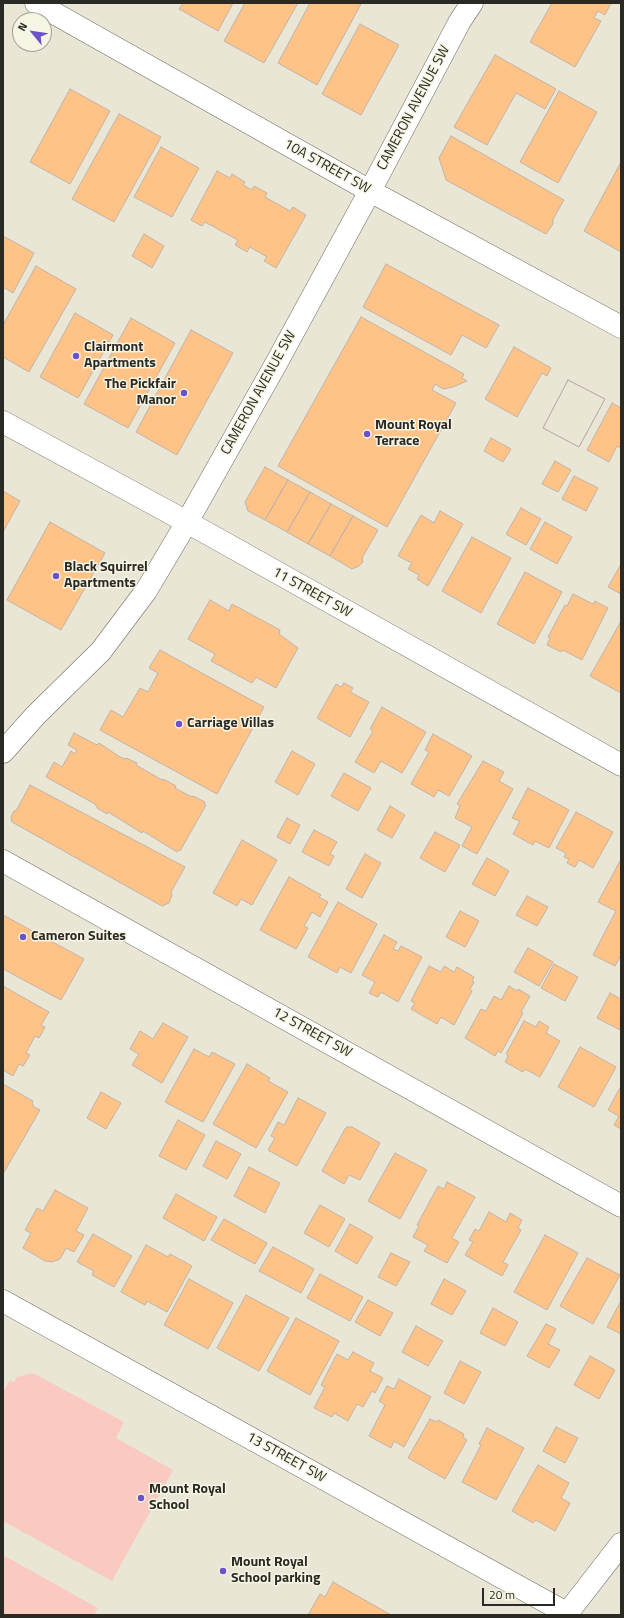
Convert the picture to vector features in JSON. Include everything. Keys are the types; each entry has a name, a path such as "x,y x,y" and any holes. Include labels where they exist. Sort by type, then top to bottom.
{"street":[{"name":"10A STREET SW","path":"36,3 370,191 621,327"},
{"name":"CAMERON AVENUE SW","path":"3,752 35,716 101,651 146,591 187,522 370,191 460,21 472,3"},
{"name":"11 STREET SW","path":"3,422 187,522 621,765"},
{"name":"12 STREET SW","path":"3,861 621,1206"},
{"name":"13 STREET SW","path":"5,1306 568,1614"},
{"path":"568,1614 621,1544"}],"shaded area":[{"path":"33,1373 124,1422 116,1438 173,1470 112,1581 3,1521 3,1392 10,1380 14,1382 17,1377"},
{"path":"3,1555 98,1608 94,1615 3,1615"}],"building":[{"path":"183,3 233,3 218,31 179,9"},
{"path":"245,3 298,3 264,63 224,41"},
{"path":"310,3 361,4 317,85 278,63"},
{"path":"552,3 611,3 605,15 598,11 594,18 601,21 575,67 530,42"},
{"path":"360,24 399,45 361,115 322,94"},
{"path":"495,55 556,89 545,109 516,93 487,145 454,127"},
{"path":"70,89 110,111 70,184 30,162"},
{"path":"559,91 597,112 558,183 520,162"},
{"path":"119,114 161,137 114,222 72,199"},
{"path":"451,136 564,200 553,219 553,224 546,234 446,180 439,158"},
{"path":"161,147 199,168 172,217 134,197"},
{"path":"621,162 621,252 584,231"},
{"path":"217,171 230,178 232,174 245,182 243,185 252,190 254,186 267,193 265,197 290,211 293,207 306,215 276,268 264,261 267,257 250,247 247,252 235,245 238,240 205,222 202,226 191,220"},
{"path":"144,234 164,246 152,268 132,256"},
{"path":"3,236 34,253 13,293 3,287"},
{"path":"386,264 499,325 486,348 462,335 451,355 363,307"},
{"path":"36,266 76,289 29,372 3,357 3,325"},
{"name":"Clairmont Apartments","path":"75,313 113,335 78,398 40,377"},
{"name":"Mount Royal Terrace","path":"361,317 464,374 462,378 467,381 453,387 443,389 435,384 432,390 456,403 387,527 278,466"},
{"path":"131,318 175,343 128,428 84,404"},
{"name":"The Pickfair Manor","path":"191,330 233,353 177,455 136,432"},
{"path":"514,347 551,368 547,376 542,373 517,417 485,399"},
{"path":"568,380 605,399 579,447 543,428"},
{"path":"568,380 605,399 579,447 543,428"},
{"path":"612,403 621,408 621,448 617,446 609,462 587,450"},
{"path":"491,438 511,449 503,462 484,451"},
{"path":"555,461 571,470 558,492 542,484"},
{"path":"265,467 288,480 265,520 248,511 245,502"},
{"path":"574,476 598,488 586,511 562,499"},
{"path":"288,480 310,492 287,532 265,520"},
{"path":"3,491 20,501 3,532"},
{"path":"310,492 331,504 308,544 287,532"},
{"path":"331,504 353,516 330,556 308,544"},
{"path":"521,508 541,519 526,545 506,534"},
{"path":"440,511 463,524 428,586 417,579 419,575 408,569 412,563 398,556 421,515 434,523"},
{"path":"353,516 378,530 362,558 363,562 359,566 352,569 330,556"},
{"name":"Black Squirrel Apartments","path":"50,522 105,553 61,630 7,600"},
{"path":"545,522 572,537 557,564 530,549"},
{"path":"472,537 511,558 481,613 442,591"},
{"path":"621,564 621,594 608,587"},
{"path":"525,572 562,592 534,644 497,624"},
{"path":"573,594 593,604 595,601 608,608 582,660 563,650 561,652 547,645 550,638 548,637 565,605 567,606"},
{"path":"210,600 229,611 232,604 280,630 279,634 298,648 276,688 256,677 252,683 211,661 215,654 188,639"},
{"path":"620,623 621,624 621,693 590,676"},
{"name":"Carriage Villas","path":"160,650 264,707 217,794 100,730 111,710 123,717 140,688 148,692 158,673 149,668"},
{"path":"344,683 353,688 350,692 369,702 350,737 317,718 336,684 341,687"},
{"path":"382,707 426,732 402,773 381,761 374,773 355,762 373,731 370,729"},
{"path":"74,733 95,744 98,745 99,743 120,757 137,763 136,765 176,786 175,788 205,802 204,804 206,805 180,851 178,850 177,852 108,812 107,814 97,808 95,804 46,777 54,762 62,767 71,751 75,754 77,750 68,745"},
{"path":"433,734 472,756 449,796 438,790 434,797 411,784 429,752 425,750"},
{"path":"292,751 315,764 298,795 275,782"},
{"path":"483,761 504,772 499,781 513,789 477,854 462,846 472,827 455,818 460,806 457,804"},
{"path":"344,773 371,788 358,811 331,796"},
{"path":"30,785 185,867 171,892 172,895 169,903 162,906 12,822 11,817 14,811 16,811"},
{"path":"528,788 569,810 549,848 535,841 533,845 513,834 520,821 512,818"},
{"path":"390,806 405,815 392,838 377,830"},
{"path":"576,812 613,832 593,868 579,860 575,867 567,863 569,859 564,857 566,853 556,848"},
{"path":"287,818 300,825 290,844 277,837"},
{"path":"314,830 337,842 330,854 334,856 329,866 302,852"},
{"path":"435,832 460,845 445,872 420,858"},
{"path":"242,840 277,860 252,905 241,899 237,906 213,893"},
{"path":"365,854 381,863 362,898 346,889"},
{"path":"487,858 509,871 495,896 472,884"},
{"path":"621,859 621,955 615,966 593,955 616,911 598,902"},
{"path":"289,877 321,895 319,897 328,902 320,917 312,912 304,926 308,928 296,949 260,930"},
{"path":"527,896 548,907 537,926 516,915"},
{"path":"338,902 377,924 351,973 340,967 337,973 308,957"},
{"path":"460,911 479,921 465,947 446,937"},
{"name":"Cameron Suites","path":"3,915 84,959 61,1000 3,969"},
{"path":"384,935 397,942 393,949 398,951 401,946 422,957 398,1002 381,992 378,997 369,993 375,982 362,975"},
{"path":"528,948 553,962 539,986 514,972"},
{"path":"554,964 578,977 565,1001 541,988"},
{"path":"429,966 441,972 444,966 454,972 457,967 474,977 472,981 474,982 470,989 472,991 454,1025 441,1017 437,1024 411,1009 415,1003 411,1001"},
{"path":"3,986 49,1012 41,1025 45,1027 39,1038 35,1036 26,1053 30,1055 23,1066 19,1064 13,1076 3,1070"},
{"path":"509,986 530,996 521,1012 523,1013 501,1053 498,1051 495,1056 465,1038 481,1009 486,1011 494,996 501,1000"},
{"path":"610,993 621,999 620,1030 597,1018"},
{"path":"524,1021 536,1027 539,1021 549,1027 546,1033 560,1041 540,1077 525,1069 523,1072 505,1062 508,1056 506,1054"},
{"path":"163,1023 188,1037 162,1083 132,1065 139,1054 130,1049 140,1031 153,1039"},
{"path":"580,1047 616,1067 594,1107 558,1087"},
{"path":"194,1049 209,1057 212,1052 235,1064 203,1122 165,1102"},
{"path":"247,1064 270,1078 268,1081 288,1092 256,1148 213,1124"},
{"path":"3,1084 33,1101 32,1103 34,1107 40,1110 3,1174"},
{"path":"621,1086 621,1129 614,1125 619,1116 608,1110"},
{"path":"101,1092 121,1103 106,1129 87,1118"},
{"path":"298,1098 326,1113 297,1166 268,1150 275,1138 271,1136 278,1122 284,1125"},
{"path":"178,1120 205,1135 186,1170 159,1156"},
{"path":"347,1127 352,1127 380,1143 360,1180 349,1175 344,1184 322,1171"},
{"path":"216,1141 241,1154 227,1179 203,1166"},
{"path":"395,1153 427,1170 400,1219 368,1201"},
{"path":"249,1167 280,1183 265,1213 234,1196"},
{"path":"447,1182 475,1197 452,1238 459,1242 447,1263 424,1251 428,1245 413,1237 419,1226 417,1225 438,1186 444,1189"},
{"path":"55,1190 88,1208 76,1231 84,1235 74,1252 66,1248 60,1259 52,1262 45,1261 23,1248 31,1233 25,1230 37,1208 43,1211"},
{"path":"176,1194 217,1217 204,1241 163,1218"},
{"path":"320,1205 345,1219 329,1247 304,1233"},
{"path":"489,1212 506,1222 510,1213 522,1220 518,1228 521,1230 503,1262 508,1265 502,1276 465,1255 473,1242 469,1240 475,1229 479,1231"},
{"path":"224,1219 267,1243 255,1264 211,1240"},
{"path":"350,1224 373,1237 357,1264 335,1251"},
{"path":"93,1234 132,1256 114,1287 92,1275 94,1271 77,1262"},
{"path":"545,1235 578,1253 547,1310 514,1292"},
{"path":"146,1245 168,1257 170,1254 192,1266 167,1312 147,1301 145,1305 121,1292"},
{"path":"273,1247 314,1269 301,1293 259,1271"},
{"path":"391,1253 410,1262 396,1286 378,1277"},
{"path":"587,1258 620,1275 593,1324 560,1306"},
{"path":"320,1274 363,1297 350,1321 307,1298"},
{"path":"189,1279 233,1303 208,1349 164,1325"},
{"path":"444,1279 466,1291 452,1315 431,1304"},
{"path":"246,1295 289,1318 259,1371 217,1348"},
{"path":"368,1300 393,1313 380,1336 355,1322"},
{"path":"621,1301 621,1334 607,1327"},
{"path":"493,1308 518,1322 505,1346 480,1333"},
{"path":"296,1318 339,1341 310,1395 267,1371"},
{"path":"546,1324 556,1329 548,1344 560,1350 549,1368 527,1356"},
{"path":"416,1326 443,1341 428,1366 402,1352"},
{"path":"353,1352 374,1363 370,1371 383,1378 375,1393 372,1391 363,1407 357,1404 348,1421 334,1413 332,1417 314,1408 325,1387 321,1385 337,1354 348,1360"},
{"path":"590,1356 615,1370 599,1399 574,1385"},
{"path":"460,1361 481,1372 464,1404 444,1393"},
{"path":"399,1379 431,1397 404,1447 394,1441 391,1448 369,1436 385,1405 379,1401 387,1386 394,1389"},
{"path":"430,1419 437,1422 438,1420 464,1434 463,1437 467,1440 445,1479 408,1458"},
{"path":"556,1427 578,1438 565,1463 543,1451"},
{"path":"487,1428 524,1448 496,1500 462,1482 481,1445 479,1444"},
{"path":"538,1465 569,1483 561,1498 570,1503 555,1531 536,1520 533,1523 512,1511"},
{"path":"333,1582 391,1615 308,1615 320,1594 325,1597"}],"place":[{"name":"Clairmont Apartments","path":"76,356"},
{"name":"The Pickfair Manor","path":"184,393"},
{"name":"Mount Royal Terrace","path":"367,434"},
{"name":"Black Squirrel Apartments","path":"56,576"},
{"name":"Carriage Villas","path":"179,724"},
{"name":"Cameron Suites","path":"23,937"},
{"name":"Mount Royal School","path":"141,1498"},
{"name":"Mount Royal School parking","path":"223,1571"}]}
